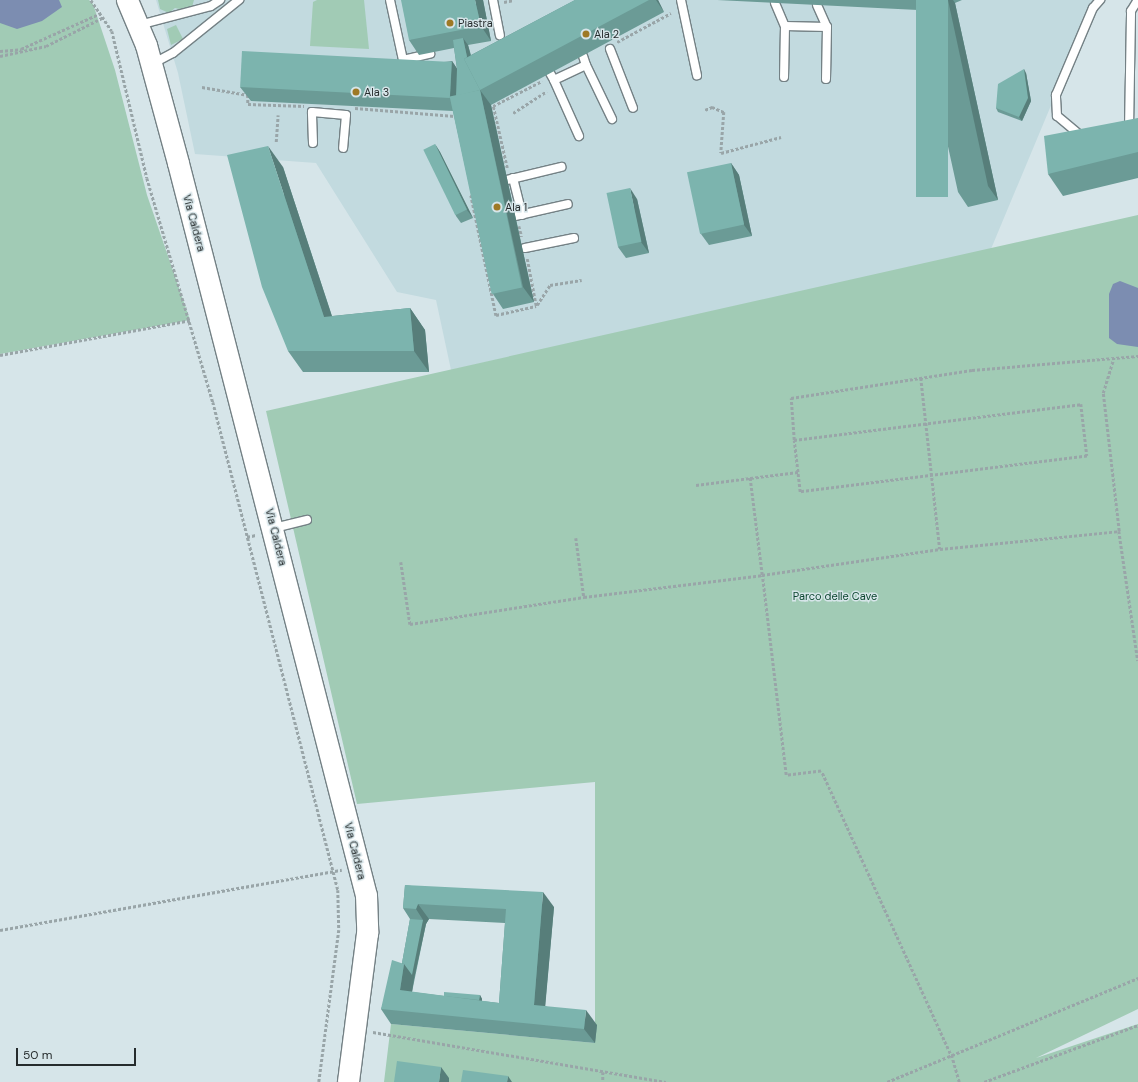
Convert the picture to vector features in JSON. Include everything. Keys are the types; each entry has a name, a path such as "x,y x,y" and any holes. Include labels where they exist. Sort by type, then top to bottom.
{"street":[{"name":"Via Caldera","path":"127,0 138,25 151,64 274,528 366,895 367,933 348,1082"}],"lane":[{"path":"138,25 211,6 220,0"},
{"path":"151,64 173,53 239,0"},
{"path":"390,0 403,60 430,54"},
{"path":"493,0 500,35"},
{"path":"681,0 697,75"},
{"path":"1092,138 1075,134 1057,116 1056,95 1093,8 1100,0"},
{"path":"1122,134 1129,133 1131,11 1138,0"},
{"path":"775,3 785,26 784,77"},
{"path":"817,5 827,27 826,79"},
{"path":"785,26 827,27"},
{"path":"610,47 633,108"},
{"path":"583,56 612,119"},
{"path":"579,136 553,79 586,65"},
{"path":"313,143 313,107 347,110 343,148"},
{"path":"561,167 510,179 518,216 568,204"},
{"path":"525,249 574,238"},
{"path":"274,528 307,520"}],"path":[{"path":"91,0 104,17 112,31 147,178 190,320 338,890 339,930 319,1082"},
{"path":"610,47 671,14 670,7"},
{"path":"0,51 21,49 101,13"},
{"path":"0,56 46,46 104,17"},
{"path":"513,113 553,79"},
{"path":"510,179 493,106 553,79"},
{"path":"202,87 248,95"},
{"path":"249,89 248,104 313,107"},
{"path":"705,110 712,107 724,112 722,153 781,136"},
{"path":"347,110 455,115 457,123"},
{"path":"276,142 278,115"},
{"path":"471,192 496,315 536,306 550,285 582,280"},
{"path":"518,216 536,306"},
{"path":"0,355 190,320"},
{"path":"794,440 1081,404 1087,456 800,492 794,440 791,398 921,378 1138,356"},
{"path":"1114,358 1103,394 1119,531 1138,661"},
{"path":"921,378 924,423 940,549"},
{"path":"696,485 798,472"},
{"path":"750,478 786,775 821,770 952,1058 959,1082"},
{"path":"402,562 410,624 584,597 762,575 940,549 1119,531"},
{"path":"576,538 584,597"},
{"path":"0,930 334,872"},
{"path":"887,1082 952,1058 1138,978"},
{"path":"984,1082 1138,1025"},
{"path":"355,1029 666,1082"},
{"path":"603,1072 603,1082"}],"shaded area":[{"path":"156,0 1095,0 991,249 451,370 436,300 397,292 316,163 195,154 178,73"}],"green space":[{"path":"0,0 89,0 93,4 115,70 147,195 190,320 0,354"},
{"path":"158,0 194,0 192,7 184,10 175,8 169,13 160,9"},
{"path":"317,0 364,0 369,49 310,46 313,2"},
{"path":"176,25 183,39 171,45 167,29"},
{"name":"Parco delle Cave","path":"1138,215 1138,1009 1036,1058 1138,1024 1138,1082 384,1082 391,1024 595,1043 595,782 357,804 266,411"}],"water":[{"path":"0,0 59,0 62,7 42,21 17,29 0,23"},
{"path":"1120,281 1138,288 1138,347 1117,344 1109,338 1109,294 1113,284"}],"building":[{"name":"Piastra","path":"401,0 475,0 481,26 409,40"},
{"path":"575,0 649,0 480,90 464,59"},
{"path":"916,0 948,0 948,197 916,197"},
{"path":"463,38 467,57 464,59 480,90 456,96 457,69 453,40"},
{"path":"242,51 452,62 450,98 240,87"},
{"path":"1024,69 1028,98 1019,117 996,108 998,84"},
{"name":"Ala 1","path":"480,90 522,288 492,294 450,96"},
{"path":"1138,118 1138,152 1048,174 1044,136"},
{"path":"435,144 467,210 455,215 423,150"},
{"path":"268,146 324,317 410,308 414,351 288,351 262,287 227,155"},
{"path":"731,163 744,225 700,234 687,172"},
{"path":"630,188 641,242 618,247 607,193"},
{"path":"405,885 543,892 534,1005 586,1010 584,1029 381,1009 392,960 404,964 400,990 499,1003 506,909 418,904 416,909 403,908"},
{"path":"410,919 423,920 412,975 402,963"},
{"path":"444,992 480,995 479,1000 444,996"},
{"path":"397,1061 441,1067 439,1082 394,1082"},
{"path":"463,1070 508,1076 507,1082 461,1082"}],"place":[{"name":"Piastra","path":"450,23"},
{"name":"Ala 2","path":"586,34"},
{"name":"Ala 3","path":"356,92"},
{"name":"Ala 1","path":"497,207"}]}
